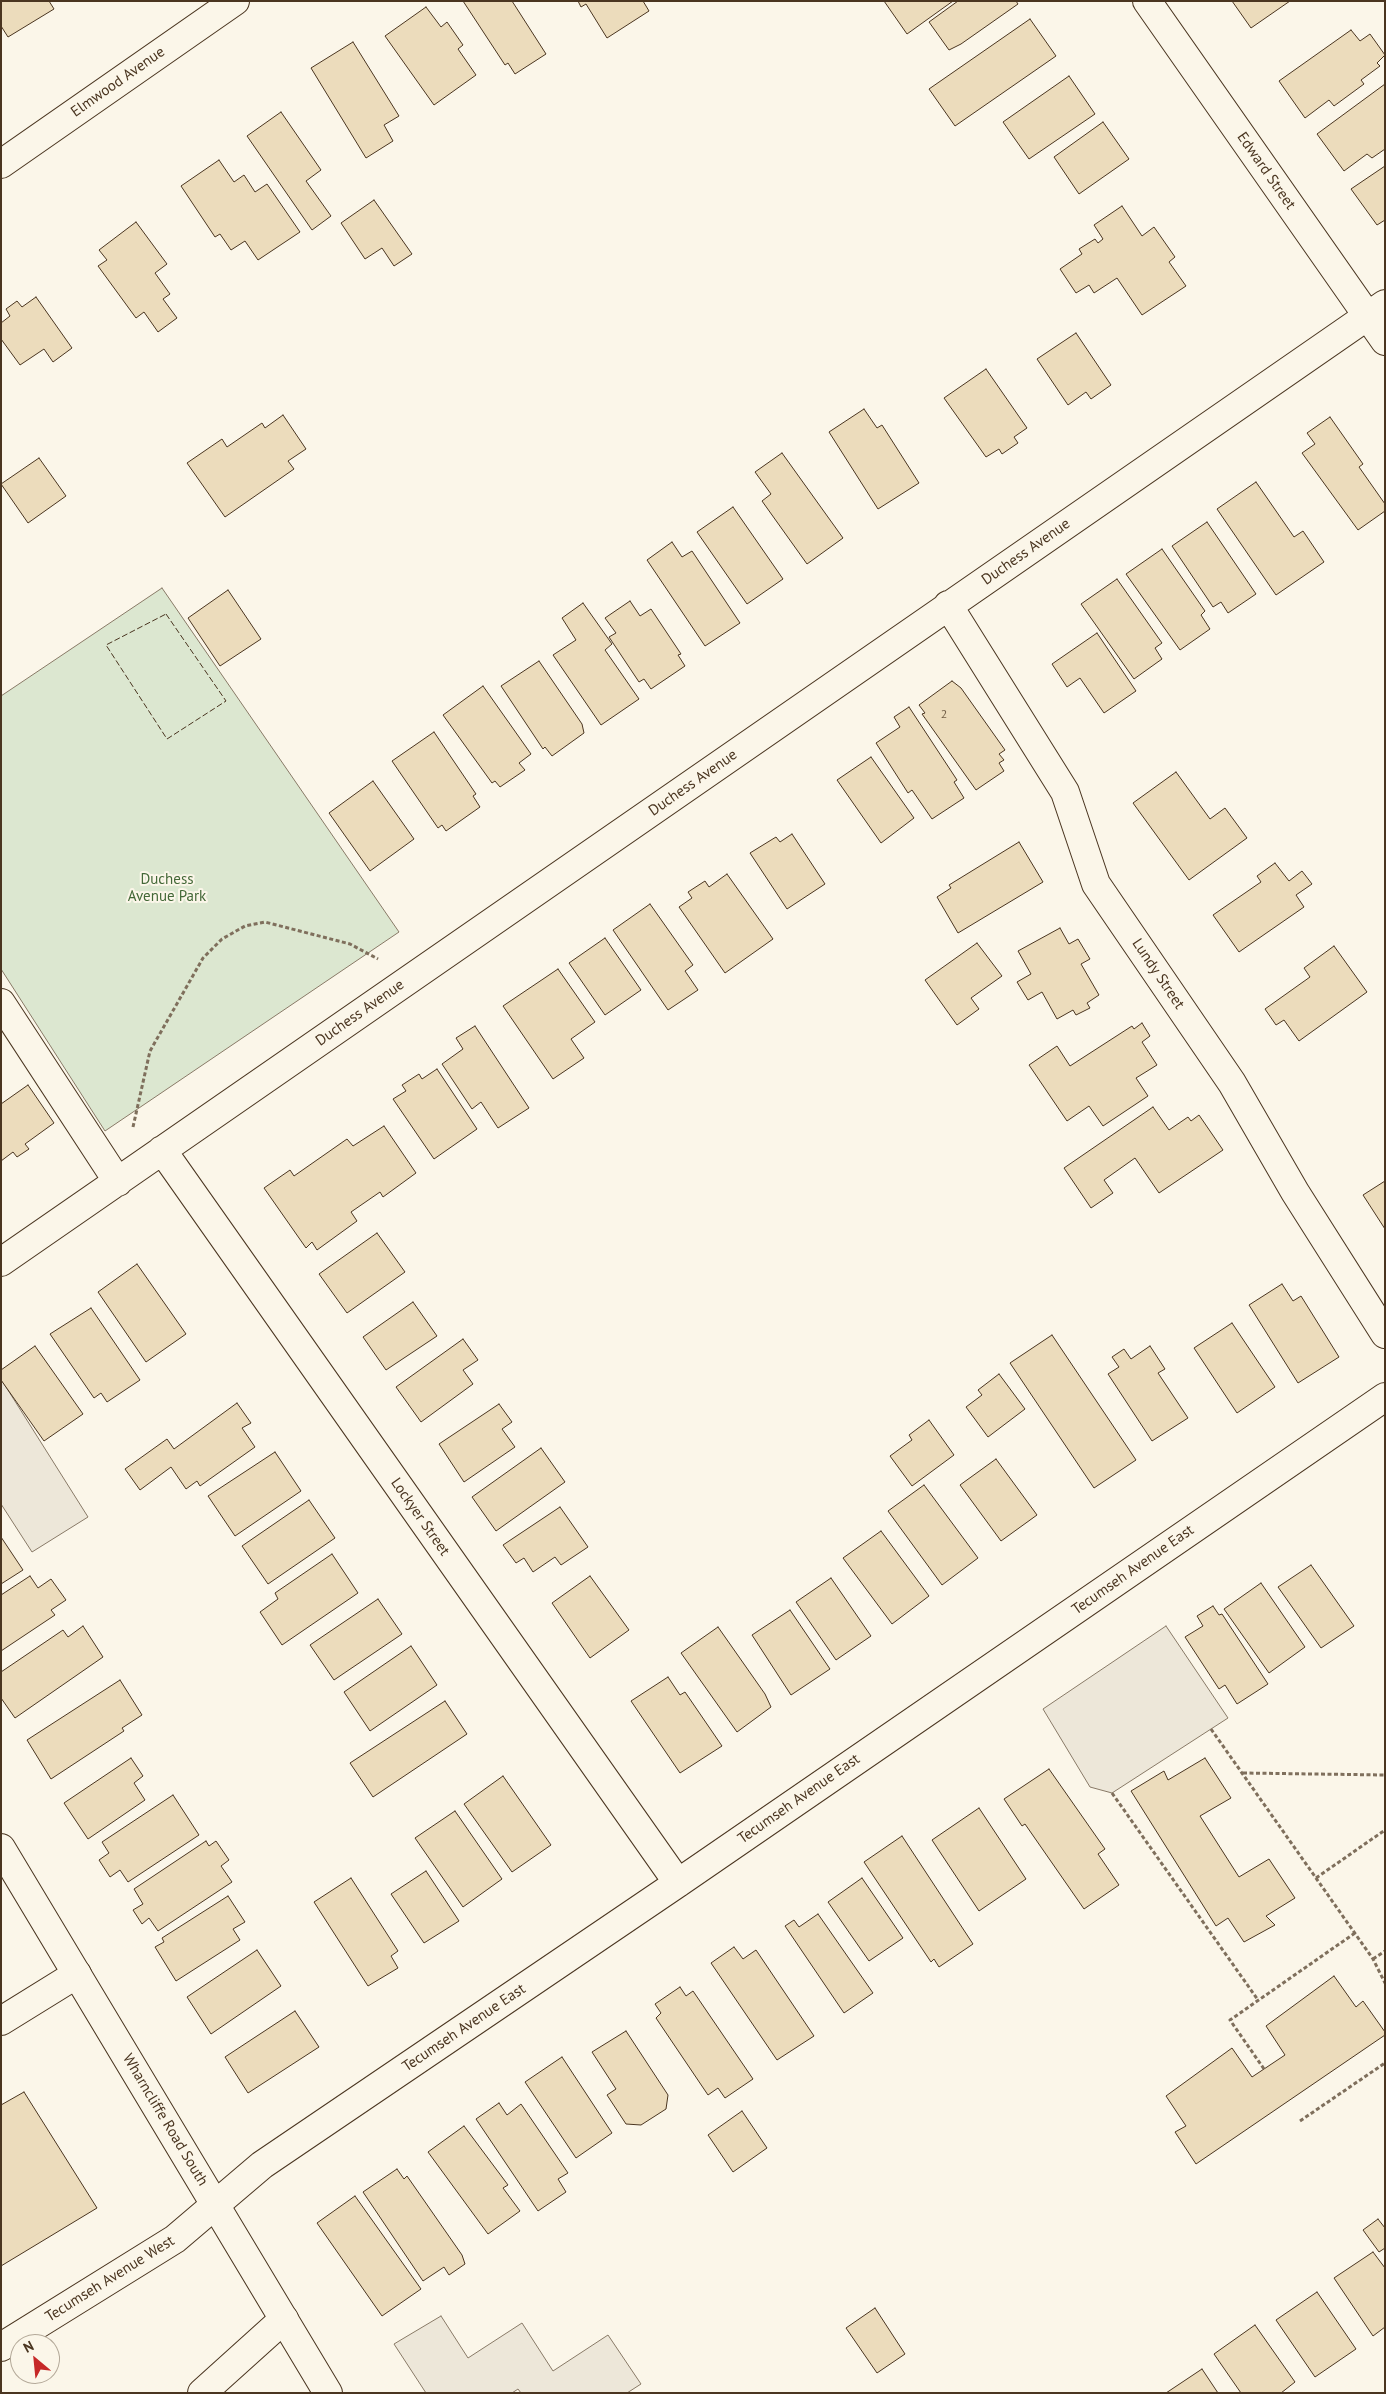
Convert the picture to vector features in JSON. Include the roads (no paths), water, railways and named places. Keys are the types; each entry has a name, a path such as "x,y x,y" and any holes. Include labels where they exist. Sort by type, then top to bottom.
{"street":[{"name":"Elmwood Avenue","path":"1,164 236,1"},
{"name":"Edward Street","path":"1147,1 1376,310 1385,341"},
{"name":"Duchess Avenue","path":"1,1262 1376,310"},
{"name":"Lundy Street","path":"948,606 1065,792 1096,884 1232,1083 1295,1192 1385,1334"},
{"path":"1,1003 120,1180"},
{"name":"Lockyer Street","path":"162,1150 678,1883"},
{"name":"Tecumseh Avenue East","path":"216,2205 262,2165 678,1883 1385,1397"},
{"name":"Wharncliffe Road South","path":"1,1848 328,2393"},
{"path":"1,2021 77,1974"},
{"name":"Tecumseh Avenue West","path":"1,2347 175,2239 216,2205"},
{"path":"202,2393 284,2319"}],"park label":[{"name":"Duchess Avenue Park","path":"167,888"}]}
